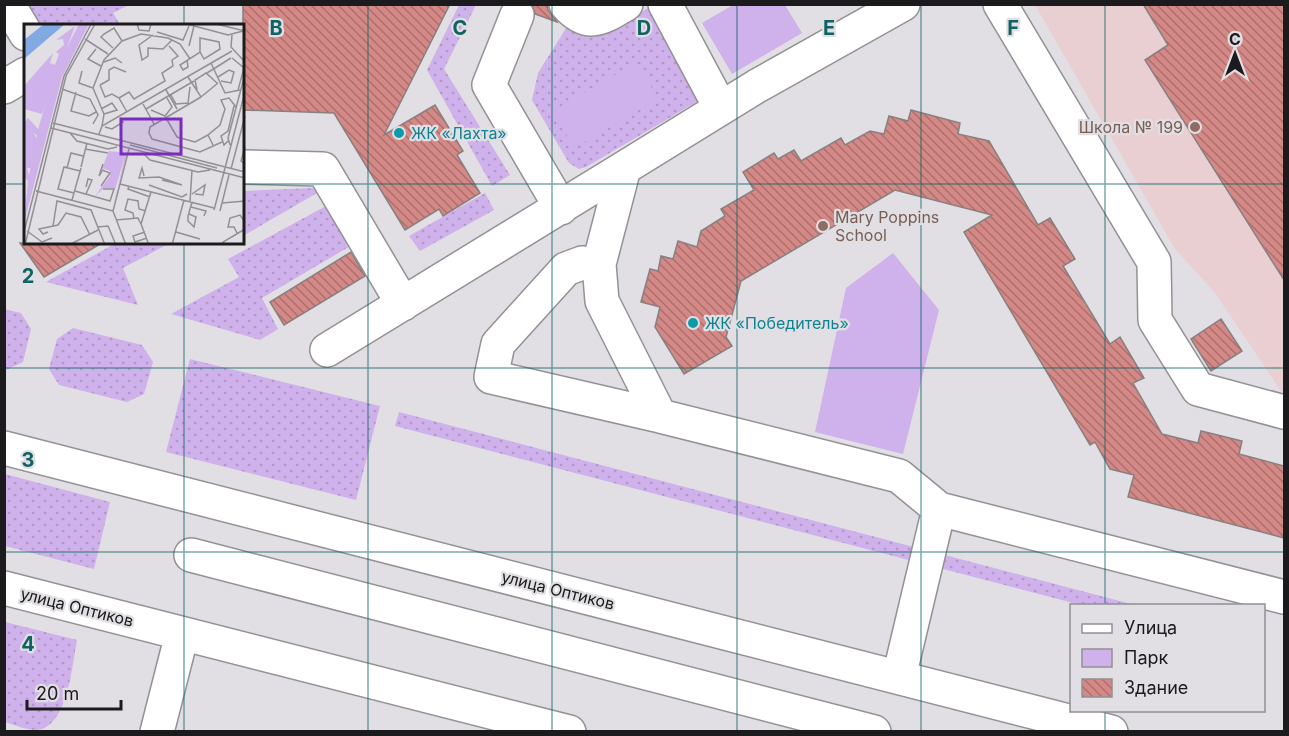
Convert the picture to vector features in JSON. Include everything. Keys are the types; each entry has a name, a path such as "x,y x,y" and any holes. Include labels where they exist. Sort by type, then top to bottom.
{"street":[{"path":"8,4 24,31"},
{"path":"566,4 577,16 590,20 602,18 626,4"},
{"path":"665,4 720,107"},
{"path":"327,350 561,208 720,107 903,4"},
{"path":"1000,4 1154,262 1155,320 1198,389 1284,412"},
{"path":"517,15 489,85 561,208"},
{"path":"4,87 24,75"},
{"path":"244,167 323,169 403,304"},
{"path":"624,168 599,264 602,301 660,417"},
{"path":"599,264 582,263 566,269 498,344 491,377 899,476 939,508 1284,597"},
{"name":"улица Оптиков","path":"4,448 1111,732"},
{"path":"898,677 939,508"},
{"path":"191,555 874,732"},
{"name":"улица Оптиков","path":"4,588 569,732"},
{"path":"157,732 182,634"},
{"path":"444,700 472,732"}],"shaded area":[{"name":"Школа № 199","path":"1035,5 1284,5 1284,392 1281,391 1215,293 1175,249"}],"green space":[{"path":"27,5 129,5 113,13 120,24 40,24"},
{"path":"459,5 476,5 444,69 510,175 492,186 427,70"},
{"path":"654,5 705,97 579,169 569,163 532,100 538,73 568,25 625,21"},
{"path":"733,5 785,5 802,33 732,74 702,23"},
{"path":"637,62 658,99 574,148 553,111"},
{"path":"313,188 317,193 244,235 244,191"},
{"path":"485,193 494,210 420,251 409,236"},
{"path":"326,206 352,245 262,298 278,329 260,340 171,314 239,277 228,259"},
{"path":"114,244 168,244 123,268 138,305 46,282"},
{"path":"893,253 939,310 903,454 815,432 846,288"},
{"path":"4,309 21,313 31,329 23,362 6,370"},
{"path":"73,328 142,345 153,362 144,394 127,402 59,385 49,369 57,339"},
{"path":"190,359 380,406 356,500 166,452"},
{"path":"399,412 1131,604 1077,604 395,426"},
{"path":"5,474 110,502 94,569 5,546"},
{"path":"5,622 77,640 67,693 62,707 56,718 47,726 37,730 5,722"}],"building":[{"name":"ЖК «Лахта»","path":"243,4 450,4 384,135 435,105 463,151 457,155 480,193 443,216 439,209 405,230 334,113 244,110"},
{"path":"532,4 548,4 548,10 557,22 535,14"},
{"path":"1143,4 1284,4 1284,280 1145,60 1168,45"},
{"name":"ЖК «Победитель»","path":"911,110 960,123 958,134 989,141 1038,225 1050,218 1075,259 1063,266 1110,344 1120,337 1144,378 1133,383 1162,434 1198,443 1201,431 1242,441 1239,454 1284,466 1284,538 1128,497 1134,475 1110,469 1095,442 1090,445 964,232 992,215 895,190 741,281 726,337 732,346 684,374 655,327 660,307 641,302 650,269 658,271 661,256 673,259 678,241 697,247 701,231 725,216 721,209 754,190 743,172 774,153 778,159 794,150 801,161 841,138 845,145 870,131 884,134 889,116 908,121"},
{"path":"20,243 100,244 44,277"},
{"path":"351,252 365,276 284,325 270,302"},
{"path":"1221,319 1242,351 1211,371 1191,339"}],"place":[{"name":"Школа № 199","path":"1195,127"},
{"name":"ЖК «Лахта»","path":"399,133"},
{"name":"Mary Poppins School","path":"823,226"},
{"name":"ЖК «Победитель»","path":"693,323"}]}
